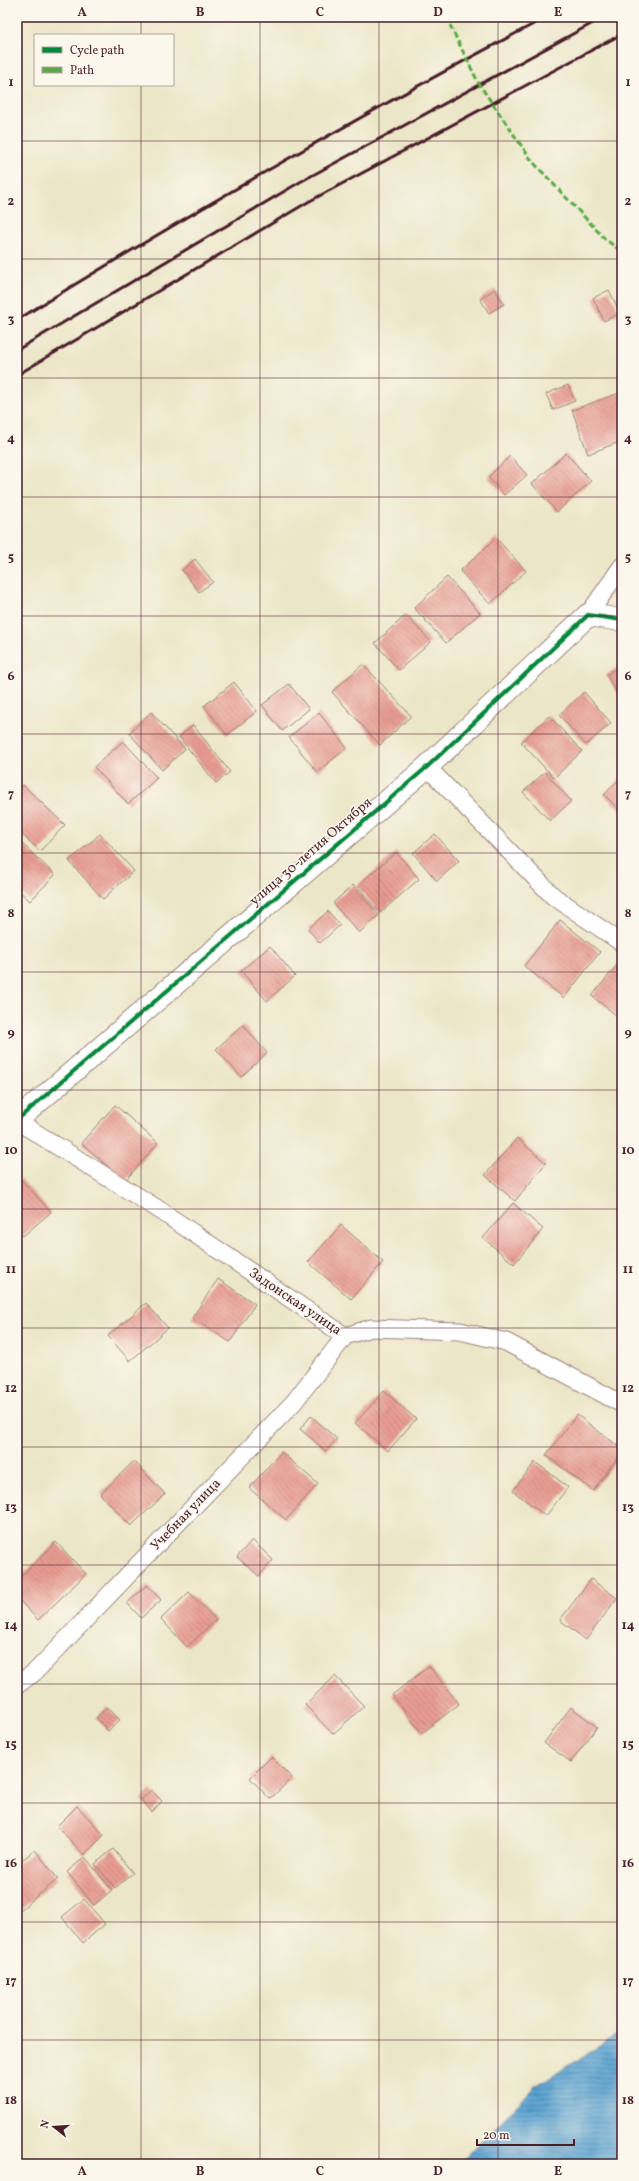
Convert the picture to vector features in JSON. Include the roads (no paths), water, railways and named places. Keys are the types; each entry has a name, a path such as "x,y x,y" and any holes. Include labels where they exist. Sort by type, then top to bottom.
{"street":[{"path":"588,615 622,620"},
{"name":"улица 30-летия Октября","path":"17,1120 427,767 588,615"}],"lane":[{"path":"588,615 622,566"},
{"path":"427,767 553,896 622,943"},
{"name":"Задонская улица","path":"17,1120 158,1209 345,1336 372,1328 386,1328 460,1331 506,1342 622,1404"},
{"name":"Учебная улица","path":"17,1685 35,1672 294,1402 345,1336"}],"water":[{"path":"622,2032 622,2164 459,2164 537,2085"}],"railway":[{"path":"17,320 147,241 279,164 413,89 547,17"},
{"path":"17,350 300,182 604,17"},
{"path":"17,375 308,202 622,34"}]}
